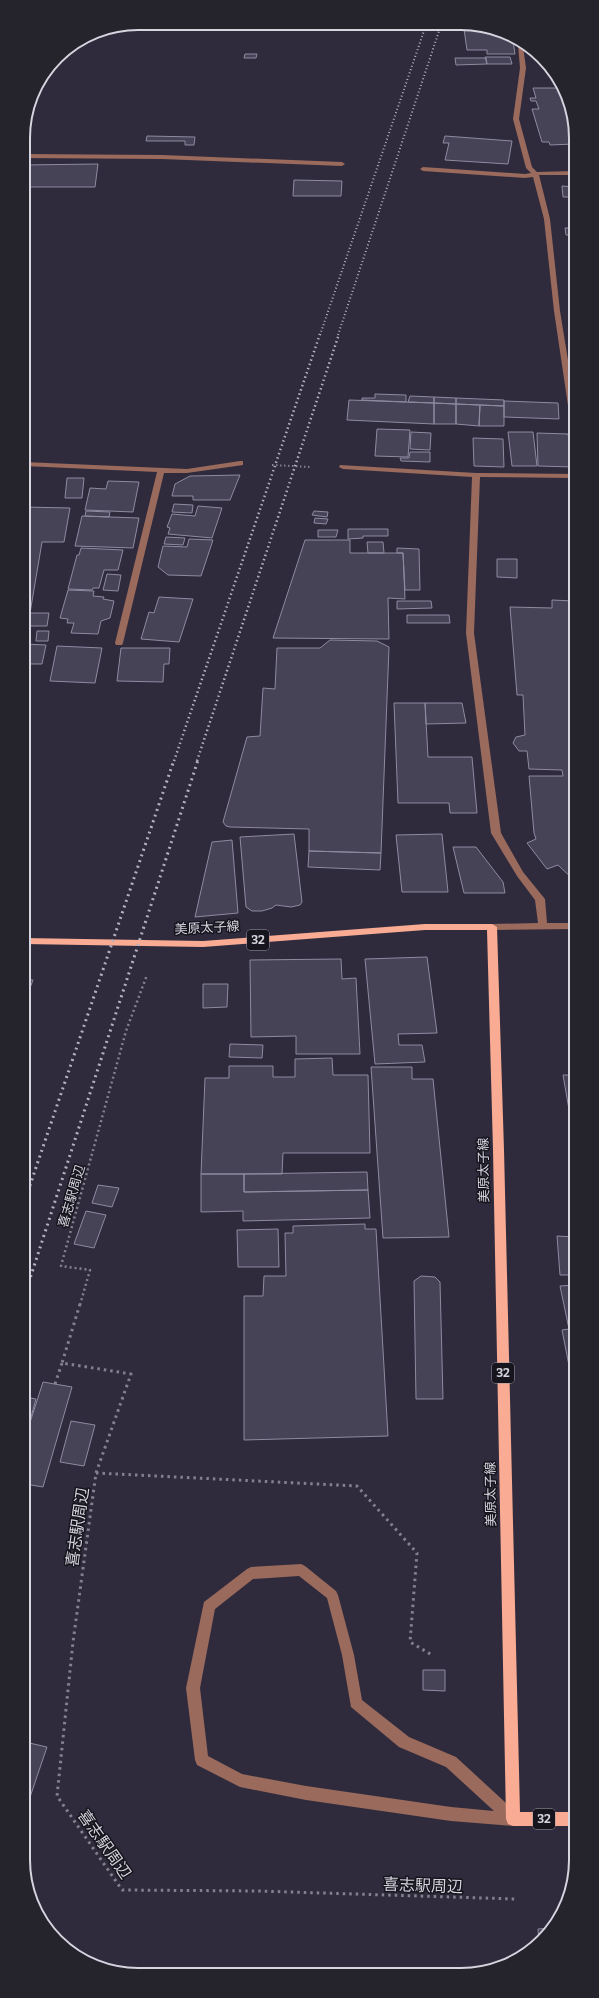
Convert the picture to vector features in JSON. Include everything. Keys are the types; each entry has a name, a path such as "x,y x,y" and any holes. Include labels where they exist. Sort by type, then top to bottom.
{"main road":[{"name":"美原太子線","path":"30,942 203,944 425,927 492,927 505,1450 507,1628 513,1819"},
{"name":"32","path":"513,1819 569,1819"}],"street":[{"path":"520,48 523,68 516,120 529,168 535,174 548,219 557,311 569,387"},
{"path":"30,156 162,157 342,164"},
{"path":"423,169 525,176 535,174 569,173"},
{"path":"30,464 111,470 187,471 240,463"},
{"path":"343,467 476,475 569,476"},
{"path":"119,643 162,470"},
{"path":"476,475 470,633 496,833 520,874 540,899 543,926"},
{"path":"492,927 569,926"},
{"path":"301,1570 332,1595 348,1655 356,1703 404,1742 451,1762 513,1819 451,1814 306,1793 240,1780 202,1760 193,1688 209,1606 251,1572 301,1570"}],"path":[{"path":"240,463 343,467"},
{"name":"喜志駅周辺","path":"174,944 152,961 126,1031 85,1184 61,1266 90,1270 62,1362 131,1374 96,1473 73,1642 57,1796 122,1890 258,1891 515,1899"},
{"path":"55,1384 62,1362"},
{"name":"喜志駅周辺","path":"96,1473 357,1486 417,1553 410,1642 432,1655"}],"building":[{"path":"464,30 482,32 509,41 513,43 515,54 487,54 487,50 467,50"},
{"path":"245,54 257,54 256,58 244,58"},
{"path":"485,57 510,57 512,64 487,64"},
{"path":"455,58 486,58 487,64 456,65"},
{"path":"533,88 557,88 567,117 569,144 550,145 549,142 542,142 532,109 539,109 536,101 531,101 530,98 536,98"},
{"path":"147,136 195,137 194,145 185,145 185,141 146,141"},
{"path":"445,136 512,141 508,164 445,160 449,143 443,143"},
{"path":"98,164 95,187 30,187 30,165"},
{"path":"294,180 342,181 341,196 293,196"},
{"path":"562,186 569,187 569,197 563,197"},
{"path":"565,228 569,228 569,235 566,235"},
{"path":"375,394 406,395 406,402 362,400 362,398 375,398"},
{"path":"410,396 434,397 434,403 408,402"},
{"path":"434,397 456,398 456,404 434,403"},
{"path":"456,398 504,400 504,406 456,404"},
{"path":"349,400 434,403 434,424 347,420"},
{"path":"504,401 558,403 559,419 504,417"},
{"path":"434,403 456,404 456,424 434,424"},
{"path":"456,404 480,405 479,426 456,424"},
{"path":"480,405 504,406 504,426 479,426"},
{"path":"377,429 410,430 408,457 375,456"},
{"path":"411,432 431,433 430,450 410,449"},
{"path":"508,432 533,432 537,466 512,466"},
{"path":"537,433 568,434 569,467 538,466"},
{"path":"473,438 503,439 504,467 474,466"},
{"path":"410,452 430,452 430,462 401,461 400,458 409,458"},
{"path":"240,475 230,500 193,500 193,496 172,496 175,484 190,476"},
{"path":"67,478 84,478 82,498 65,498"},
{"path":"108,481 139,482 133,512 85,510 90,488 106,489"},
{"path":"174,504 193,505 192,513 172,512"},
{"path":"198,506 222,508 212,538 168,534 170,528 167,527 172,514 195,516"},
{"path":"30,507 70,508 64,542 42,542 30,613"},
{"path":"86,511 110,512 109,517 85,516"},
{"path":"314,511 328,512 327,517 312,515"},
{"path":"82,516 139,518 133,548 75,546"},
{"path":"315,518 328,519 326,524 314,523"},
{"path":"348,529 388,529 388,536 363,536 363,538 348,539"},
{"path":"318,530 338,530 336,537 318,537"},
{"path":"166,537 185,538 183,545 164,544"},
{"path":"189,539 213,540 201,576 168,575 158,567 163,546 187,547"},
{"path":"305,540 350,540 350,553 403,553 405,599 388,598 389,639 273,638"},
{"path":"367,542 383,542 384,553 368,553"},
{"path":"81,548 123,550 118,570 104,570 99,588 93,588 92,590 68,589 77,555 79,555"},
{"path":"397,548 419,549 420,590 405,590 403,553 397,553"},
{"path":"497,559 517,559 517,578 497,577"},
{"path":"107,574 121,575 118,591 103,590"},
{"path":"68,590 94,591 93,596 104,597 103,599 114,601 110,618 101,621 98,634 71,633 74,623 67,623 68,619 60,618"},
{"path":"159,597 193,599 179,642 141,639 149,612 154,613"},
{"path":"552,600 569,601 569,875 558,865 547,869 527,843 536,839 534,833 529,776 563,776 562,770 529,769 527,751 519,751 513,743 516,737 525,735 523,695 517,695 510,607 552,608"},
{"path":"397,601 431,601 432,608 397,609"},
{"path":"30,613 49,613 47,626 30,626"},
{"path":"407,615 449,615 450,623 407,623"},
{"path":"37,631 49,631 48,641 36,641"},
{"path":"330,640 377,641 389,647 381,853 309,851 309,829 230,827 226,826 223,822 247,737 260,736 263,688 275,689 277,648 320,648"},
{"path":"30,644 46,645 42,664 30,664"},
{"path":"57,646 102,648 95,683 50,681"},
{"path":"121,648 170,648 169,664 164,664 163,682 117,681"},
{"path":"394,703 425,703 428,757 472,757 477,813 450,813 449,803 398,803"},
{"path":"425,703 462,703 466,723 426,724"},
{"path":"294,834 302,902 300,905 291,907 276,905 262,911 252,911 246,907 240,837"},
{"path":"442,834 448,892 402,892 396,835"},
{"path":"232,840 238,913 195,917 212,842"},
{"path":"453,847 476,847 503,882 505,893 464,893"},
{"path":"309,851 381,853 380,870 308,867"},
{"path":"427,957 437,1033 398,1034 399,1045 422,1045 425,1062 375,1064 365,959"},
{"path":"341,959 342,979 356,978 360,1054 296,1054 296,1036 251,1037 250,960"},
{"path":"30,980 33,980 30,988"},
{"path":"203,984 228,984 227,1007 203,1008"},
{"path":"230,1044 263,1045 262,1058 229,1057"},
{"path":"332,1058 333,1075 368,1075 370,1153 283,1153 282,1174 201,1174 205,1078 229,1078 229,1066 273,1066 273,1077 295,1077 295,1059"},
{"path":"371,1067 412,1067 412,1079 433,1079 449,1237 383,1238"},
{"path":"563,1075 569,1075 569,1110"},
{"path":"367,1172 368,1190 244,1192 244,1174"},
{"path":"201,1174 244,1174 244,1192 368,1190 370,1218 243,1221 243,1211 201,1212"},
{"path":"98,1185 119,1188 112,1207 92,1203"},
{"path":"86,1211 106,1215 94,1248 74,1244"},
{"path":"365,1224 365,1229 376,1229 388,1436 244,1440 244,1296 263,1296 264,1276 286,1276 285,1233 293,1233 293,1226"},
{"path":"278,1229 279,1267 238,1267 237,1230"},
{"path":"557,1236 569,1237 569,1275 560,1275"},
{"path":"421,1276 435,1277 440,1282 443,1399 416,1399 414,1281"},
{"path":"569,1285 569,1329 560,1286"},
{"path":"569,1329 569,1366 562,1330"},
{"path":"43,1382 72,1387 43,1487 30,1485 30,1422"},
{"path":"30,1398 36,1399 30,1420"},
{"path":"71,1421 95,1425 84,1466 60,1462"},
{"path":"423,1670 445,1670 445,1691 423,1690"},
{"path":"30,1743 47,1747 30,1797"},
{"path":"538,1929 544,1929 538,1935"}],"railway":[{"path":"320,335 424,30"},
{"path":"338,335 439,30"},
{"path":"174,761 320,334"},
{"path":"197,761 339,334"},
{"path":"30,1185 174,760"},
{"path":"30,1279 198,760"}]}
